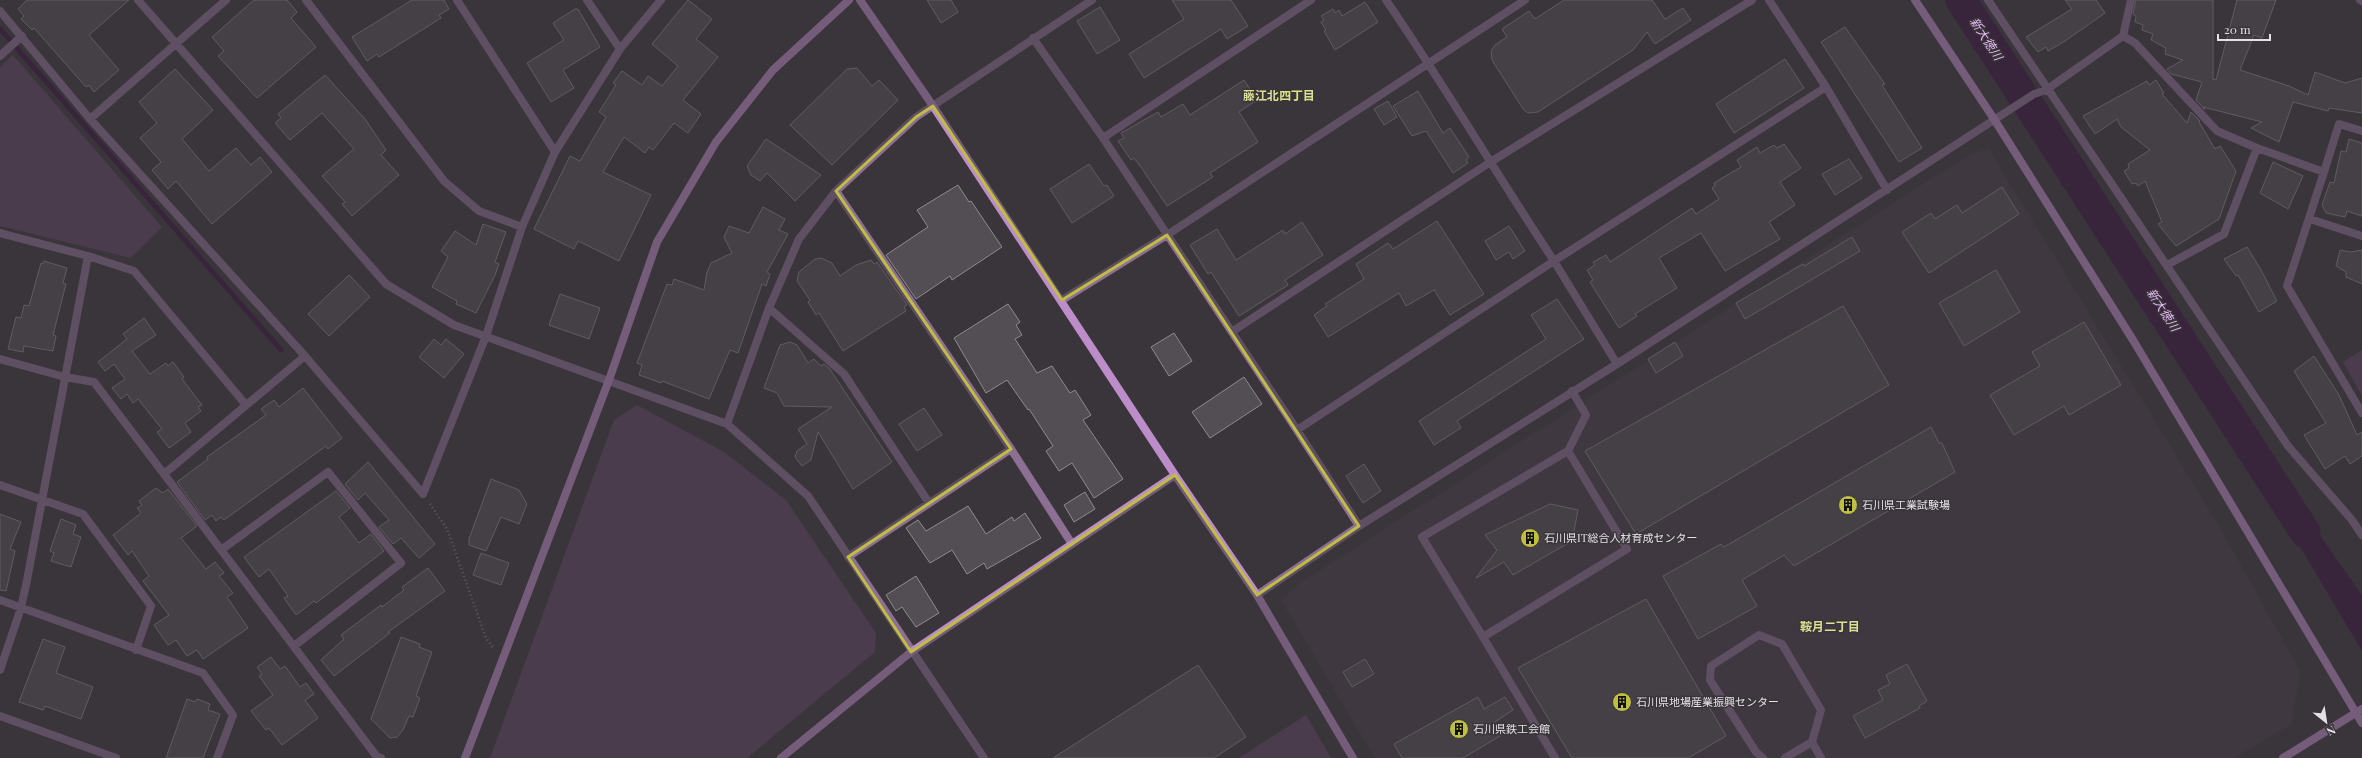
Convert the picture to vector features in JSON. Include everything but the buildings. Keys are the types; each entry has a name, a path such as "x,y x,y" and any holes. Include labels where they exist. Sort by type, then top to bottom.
{"street":[{"path":"138,0 386,284 454,325 727,424 808,496 911,652 984,758"},
{"path":"90,119 176,42 226,0"},
{"path":"306,0 444,181 479,211 522,227"},
{"path":"457,0 555,152"},
{"path":"587,0 620,49"},
{"path":"0,11 20,38 90,119 305,356 423,494 486,336 522,227 555,152 620,49 661,0"},
{"path":"466,758 609,380 657,242 716,142 773,70 849,0"},
{"path":"860,0 933,106 1062,300 1175,475 1257,595 1354,758"},
{"path":"727,424 769,308 799,239 836,191 916,117 1092,0"},
{"path":"1103,138 1311,0"},
{"path":"1386,0 1428,62 1489,163 1554,261 1616,364"},
{"path":"1062,300 1167,235 1428,62 1525,0"},
{"path":"1233,331 1489,163 1752,0"},
{"path":"1769,0 1826,87 1887,190"},
{"path":"1915,0 1994,120 2133,340 2359,711 2362,723"},
{"path":"1988,0 2046,90 2167,265 2288,446 2352,520 2362,535"},
{"path":"1257,595 1359,526 1616,364 2034,94 2046,90 2123,36 2131,0"},
{"path":"2123,36 2135,43 2216,131 2256,148 2324,172"},
{"path":"0,56 20,38"},
{"path":"1033,38 1103,138 1233,331 1359,526"},
{"path":"1297,430 1554,261 1826,87"},
{"path":"2362,131 2339,124 2310,219 2287,286 2362,413"},
{"path":"2167,265 2224,234 2256,148"},
{"path":"836,191 1011,449 1072,544"},
{"path":"2310,219 2362,236"},
{"path":"0,233 88,256 134,271 246,405"},
{"path":"0,670 21,608 88,256"},
{"path":"769,308 844,374 929,503"},
{"path":"164,474 305,356"},
{"path":"0,359 65,377 94,382 378,758"},
{"path":"1555,758 1483,636 1422,537 1568,451 1586,415 1572,391"},
{"path":"848,557 1011,449"},
{"path":"1483,636 1627,549 1568,451"},
{"path":"221,550 328,472 401,563 294,646"},
{"path":"781,758 911,652 1175,475"},
{"path":"0,485 83,514 151,606 136,650"},
{"path":"0,600 203,673 233,714 217,758"},
{"path":"1763,758 1756,752 1710,680 1711,666 1759,635 1782,644 1821,710 1812,742 1788,757"},
{"path":"2283,758 2359,711"},
{"path":"0,716 116,758"},
{"path":"1812,742 1821,758"}],"path":[{"path":"423,494 447,529 486,638 503,660"}],"highlighted area":[{"path":"933,106 1062,300 1167,235 1359,526 1257,595 1175,475 911,652 848,557 1011,449 836,191 916,117"}],"shaded area":[{"path":"13,55 162,227 131,258 0,226 0,67"},
{"path":"1989,149 2219,526 2300,671 2292,724 2234,758 1375,758 1281,600 1300,583 1970,154"},
{"path":"2362,350 2362,396 2343,362"},
{"path":"637,405 724,452 786,500 876,633 875,652 747,758 490,758 614,420"},
{"path":"2288,490 2362,595 2362,651 2274,503"},
{"path":"1306,715 1331,758 1239,758"}],"waterway":[{"name":"新大徳川","path":"1961,0 2305,532"},
{"path":"0,29 281,350"}],"place":[{"name":"石川県工業試験場","path":"1848,505"},
{"name":"石川県IT総合人材育成センター","path":"1530,538"},
{"name":"石川県地場産業振興センター","path":"1622,702"},
{"name":"石川県鉄工会館","path":"1459,729"}],"district":[{"name":"藤江北四丁目","path":"1279,96"},
{"name":"鞍月二丁目","path":"1830,627"}]}
